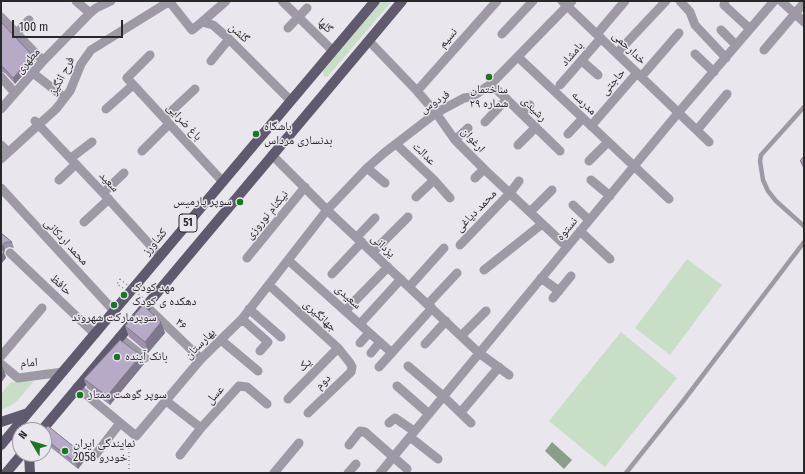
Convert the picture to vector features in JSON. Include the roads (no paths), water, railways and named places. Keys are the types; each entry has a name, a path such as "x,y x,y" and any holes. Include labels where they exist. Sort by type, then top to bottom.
{"main road":[{"name":"کشاورز","path":"1,445 375,1"},
{"name":"51","path":"49,422 120,337 149,306 272,155 402,1"},
{"path":"1,422 28,413"},
{"path":"6,473 15,462"},
{"path":"29,462 30,473"}],"street":[{"path":"76,1 90,13"},
{"name":"مطهری","path":"1,109 44,60 90,13 96,8 111,1"},
{"path":"2,149 37,123 53,105 61,95 76,64 87,48 160,1"},
{"path":"169,1 192,30 226,1"},
{"name":"فرح انگیز","path":"1,159 37,123 56,109 70,91 81,64 91,50 169,1"},
{"name":"گلها","path":"282,1 333,51"},
{"name":"نسیم","path":"417,91 496,1"},
{"path":"502,34 533,1"},
{"name":"بامشاد","path":"560,85 582,61 626,1"},
{"path":"617,53 666,1"},
{"path":"680,1 690,12 695,25 726,58"},
{"name":"نستوه","path":"380,473 678,113 774,1"},
{"path":"781,1 804,22"},
{"name":"خدارحمی","path":"567,3 678,113 710,142"},
{"name":"فردوس","path":"327,210 367,168 436,113 464,98 472,98 491,84 518,57 567,3"},
{"path":"724,3 750,29"},
{"path":"764,50 804,3"},
{"path":"288,28 307,8"},
{"path":"1,18 44,60"},
{"path":"17,32 29,20"},
{"name":"گلشن","path":"202,22 212,26 229,40 291,101"},
{"path":"721,30 736,45"},
{"name":"حاجتی","path":"591,126 679,33"},
{"path":"211,61 229,40"},
{"name":"ارغوان","path":"369,41 417,91 436,113 455,140 567,247"},
{"path":"694,54 714,72"},
{"path":"106,109 130,82 150,55"},
{"name":"مدرسه","path":"518,57 669,199"},
{"path":"582,61 598,75"},
{"path":"33,73 61,95"},
{"path":"1,77 15,93"},
{"name":"باغ ضرایی","path":"130,82 223,182"},
{"name":"رشیدی","path":"491,84 560,151"},
{"path":"142,151 194,89"},
{"path":"697,130 726,94"},
{"path":"485,122 507,99"},
{"path":"522,114 530,105"},
{"path":"568,134 583,118"},
{"name":"سعید","path":"37,123 160,256"},
{"path":"518,145 536,127"},
{"path":"455,140 468,128"},
{"path":"59,180 73,161 92,142"},
{"path":"589,161 608,142"},
{"name":"عدالت","path":"396,144 434,180 416,197"},
{"name":"یزدانی","path":"272,155 327,210 479,353 509,375"},
{"path":"367,168 385,183"},
{"path":"475,178 484,169"},
{"path":"84,222 124,173"},
{"path":"434,180 450,198"},
{"name":"محمد دیاغی","path":"460,245 510,193 519,180"},
{"path":"591,180 610,196"},
{"name":"نیکنام نوروزی","path":"247,258 305,187"},
{"name":"محمد اردکانی","path":"1,188 114,312"},
{"path":"530,212 552,190"},
{"path":"573,205 589,220"},
{"name":"بهارستان","path":"77,387 136,436 200,359 242,319 327,210"},
{"path":"373,252 408,217"},
{"path":"332,274 375,218"},
{"path":"484,270 542,224"},
{"path":"580,231 610,259"},
{"path":"409,287 444,248"},
{"name":"حافظ","path":"10,253 95,334"},
{"name":"سعیدی","path":"288,260 392,353"},
{"path":"345,311 388,267"},
{"path":"379,367 457,273"},
{"path":"542,278 556,294 571,276"},
{"path":"360,324 401,279"},
{"name":"جهانگیری","path":"269,284 338,348 352,367"},
{"name":"۴۶","path":"149,306 200,359"},
{"path":"1,356 42,308"},
{"path":"249,309 281,337"},
{"path":"461,336 486,311"},
{"path":"242,319 268,342 260,351"},
{"path":"425,344 446,321"},
{"path":"360,343 369,333"},
{"path":"120,337 145,358"},
{"path":"221,340 258,371"},
{"path":"371,353 380,342"},
{"name":"یک","path":"288,398 338,348"},
{"name":"امام","path":"1,364 18,378 63,372"},
{"path":"408,366 461,412 471,423"},
{"name":"دوم","path":"308,413 351,372 352,367"},
{"path":"461,412 499,367"},
{"name":"عسل","path":"202,428 239,386 247,387 267,404"},
{"path":"397,386 428,414"},
{"path":"166,400 202,428 180,455"},
{"path":"389,423 395,418 438,459"},
{"path":"96,454 120,423"},
{"path":"349,446 362,431 365,432 407,469"},
{"path":"274,473 299,443"},
{"path":"348,473 356,464"}],"lane":[{"path":"804,107 761,154 760,161 763,180 768,191 776,201 804,226"},
{"path":"626,473 684,400 804,242"}],"place":[{"name":"ساختمان شماره ۲۹","path":"489,77"},
{"name":"باشگاه بدنسازی مرداس","path":"256,134"},
{"name":"سوپر پارمیس","path":"240,202"},
{"name":"مهد کودک دهکده ی کودک","path":"124,295"},
{"name":"سوپرمارکت شهروند","path":"114,305"},
{"name":"بانک آینده","path":"117,357"},
{"name":"سوپر گوشت ممتاز","path":"80,395"},
{"name":"نمایندگی ایران خودرو 2058","path":"65,451"}]}
